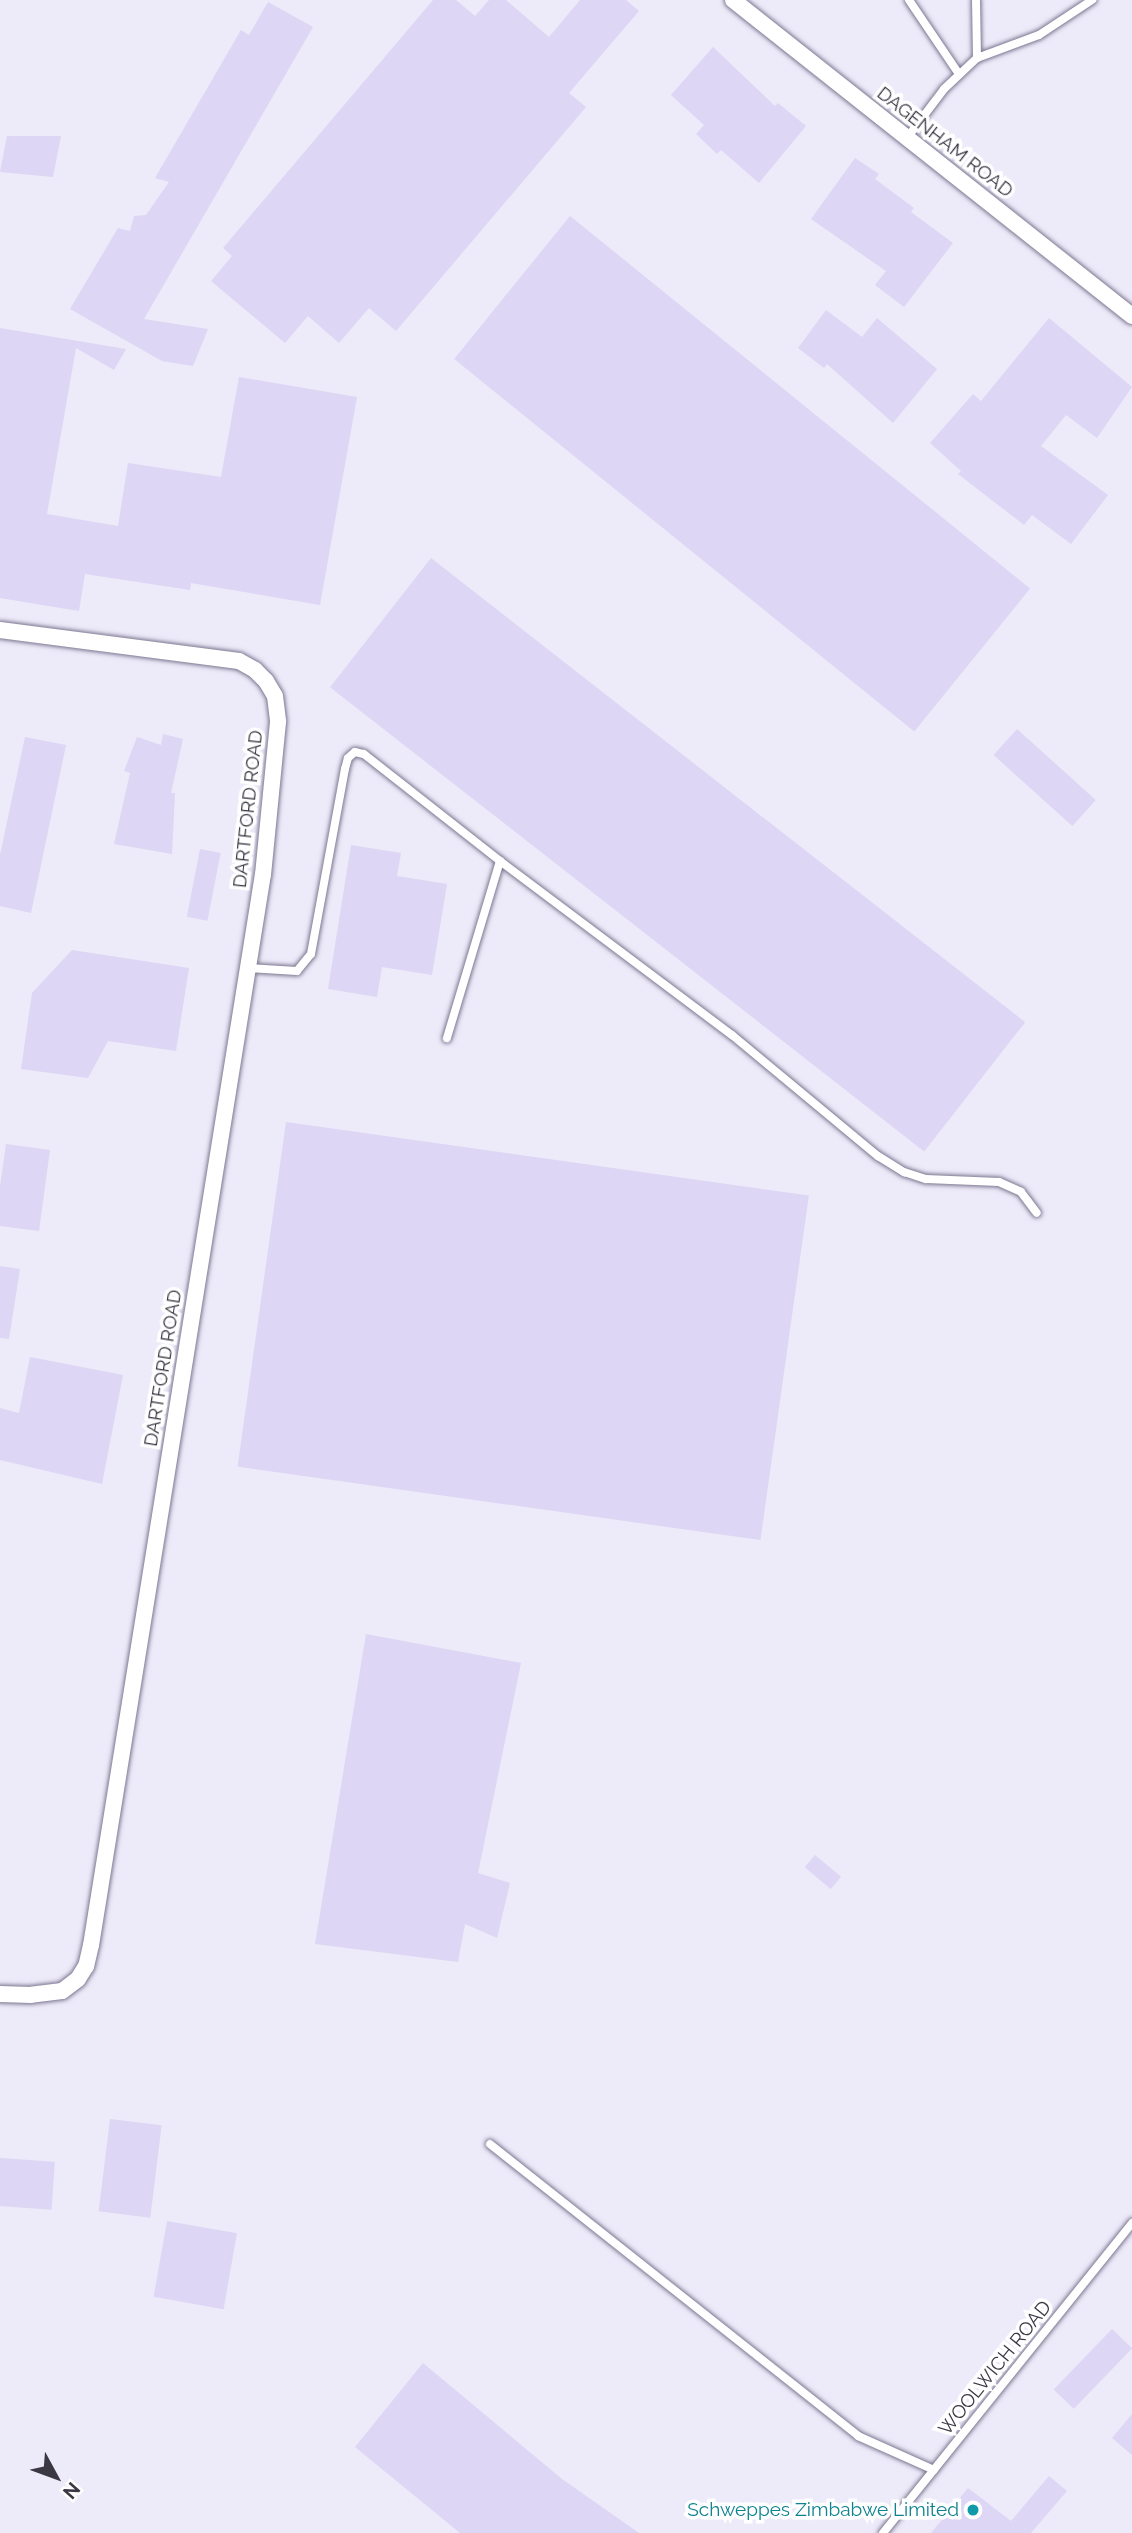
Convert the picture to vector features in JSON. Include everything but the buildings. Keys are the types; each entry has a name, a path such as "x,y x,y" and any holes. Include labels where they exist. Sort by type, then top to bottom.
{"street":[{"name":"DAGENHAM ROAD","path":"733,0 1132,316"},
{"name":"DARTFORD ROAD","path":"0,630 239,661 255,670 266,681 275,696 278,722 263,874 86,1966 78,1979 62,1991 31,1995 0,1994"}],"lane":[{"path":"909,0 959,74"},
{"path":"976,0 976,58"},
{"path":"907,138 959,74 976,58 1039,35 1092,0"},
{"path":"248,968 297,971 311,954 345,769 348,758 355,752 364,754 499,861 732,1035 878,1156 904,1171 926,1179 999,1182 1021,1192 1037,1213"},
{"path":"447,1038 499,861"},
{"path":"490,2144 858,2436 934,2470"},
{"name":"WOOLWICH ROAD","path":"883,2533 1132,2223"}],"shaded area":[{"path":"0,0 1132,0 1132,2533 0,2533"}],"place":[{"name":"Schweppes Zimbabwe Limited","path":"973,2510"}]}
